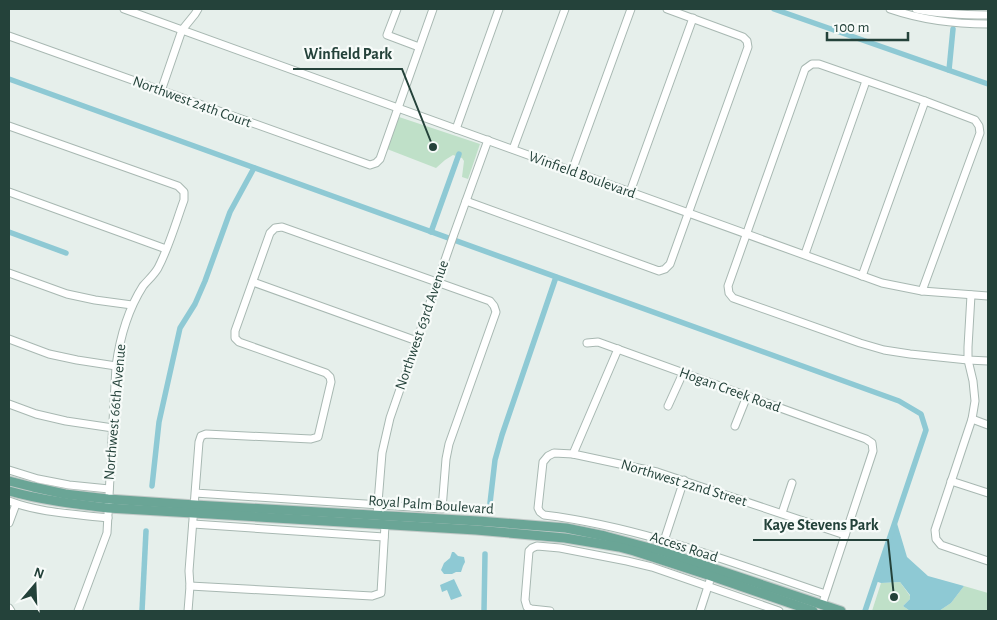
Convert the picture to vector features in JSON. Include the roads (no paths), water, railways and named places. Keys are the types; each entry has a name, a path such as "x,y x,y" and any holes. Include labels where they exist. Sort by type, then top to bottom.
{"main road":[{"name":"Royal Palm Boulevard","path":"9,480 108,503"},
{"name":"Royal Palm Boulevard","path":"9,491 59,502 108,503 194,509 565,538 660,555"},
{"name":"Royal Palm Boulevard","path":"194,509 397,516 566,528 605,536 713,572 841,611"},
{"path":"361,523 377,515"},
{"path":"386,525 387,521 397,516"},
{"name":"Royal Palm Boulevard","path":"713,572 813,611"}],"street":[{"name":"Winfield Boulevard","path":"124,9 882,283 922,291 988,296"},
{"path":"161,91 182,30 198,9"},
{"path":"398,9 387,35 419,47"},
{"path":"398,108 434,9"},
{"path":"456,129 499,9"},
{"path":"513,149 565,9"},
{"path":"572,171 631,9"},
{"path":"466,201 659,270 665,269 670,264 748,47 747,41 743,36 666,9"},
{"path":"890,9 931,20 960,24 988,24"},
{"path":"916,9 960,15 988,15"},
{"path":"960,15 960,24"},
{"path":"630,192 693,18"},
{"name":"Northwest 24th Court","path":"9,36 370,166 380,159 398,108"},
{"path":"922,291 980,133 979,126 974,120 925,101 819,64 812,64 805,69 728,286 729,293 733,298 876,348 910,354 988,361"},
{"path":"805,254 866,81"},
{"path":"862,276 925,101"},
{"name":"Northwest 66th Avenue","path":"9,126 178,186 184,192 184,200 162,260 132,305 118,346 107,533 78,611"},
{"name":"Northwest 63rd Avenue","path":"377,515 380,467 386,433 488,140"},
{"path":"9,192 166,249"},
{"path":"188,611 189,571 193,524 195,493 199,442 201,436 206,434 311,439 318,437 331,382 330,377 326,373 239,342 235,338 235,331 270,233 275,228 282,226 490,301 494,306 496,312 449,444 442,509 195,493"},
{"path":"9,273 67,294 132,305"},
{"path":"253,282 418,341"},
{"path":"971,295 968,360 975,401 972,419 935,530 936,539 941,545 988,561"},
{"path":"9,339 49,354 116,366"},
{"name":"Hogan Creek Road","path":"587,342 598,342 618,349 866,439 872,443 873,450 845,535"},
{"path":"574,454 618,349"},
{"path":"668,406 682,373"},
{"path":"735,426 747,396"},
{"path":"9,404 36,414 66,421 113,428"},
{"path":"972,419 988,425"},
{"name":"Northwest 22nd Street","path":"540,512 538,508 543,462 554,453 574,454 657,472 684,480 845,535"},
{"path":"9,470 38,479 109,489"},
{"path":"660,555 684,480"},
{"path":"951,481 988,493"},
{"path":"782,513 792,483"},
{"path":"9,523 12,503 54,512 108,518"},
{"name":"Access Road","path":"540,512 544,515 605,525 665,540 825,594"},
{"path":"193,524 384,536"},
{"path":"190,586 372,596 381,593 386,525"},
{"path":"822,604 845,535"},
{"name":"Access Road","path":"550,611 531,609 527,606 525,600 530,551 536,546 597,554 652,568 779,611"},
{"path":"700,611 713,572"}],"water":[{"path":"896,520 907,557 928,576 964,586 951,603 939,611 910,611 903,606 910,599 910,595 900,582 881,583 875,581"},
{"path":"452,552 464,557 465,562 461,572 444,574 441,570"},
{"path":"454,579 462,596 451,600 447,590 442,592 440,585"}],"waterway":[{"path":"774,9 988,84"},
{"path":"949,70 953,29"},
{"path":"9,79 899,401 921,414 926,430 865,611"},
{"path":"431,232 459,154"},
{"path":"152,486 159,422 180,328 195,304 230,212 254,168"},
{"path":"9,232 66,253"},
{"path":"490,503 495,460 502,435 556,277"},
{"path":"142,611 146,531"},
{"path":"484,611 485,554"}],"place":[{"name":"Winfield Park","path":"433,147"},
{"name":"Kaye Stevens Park","path":"894,597"}]}
